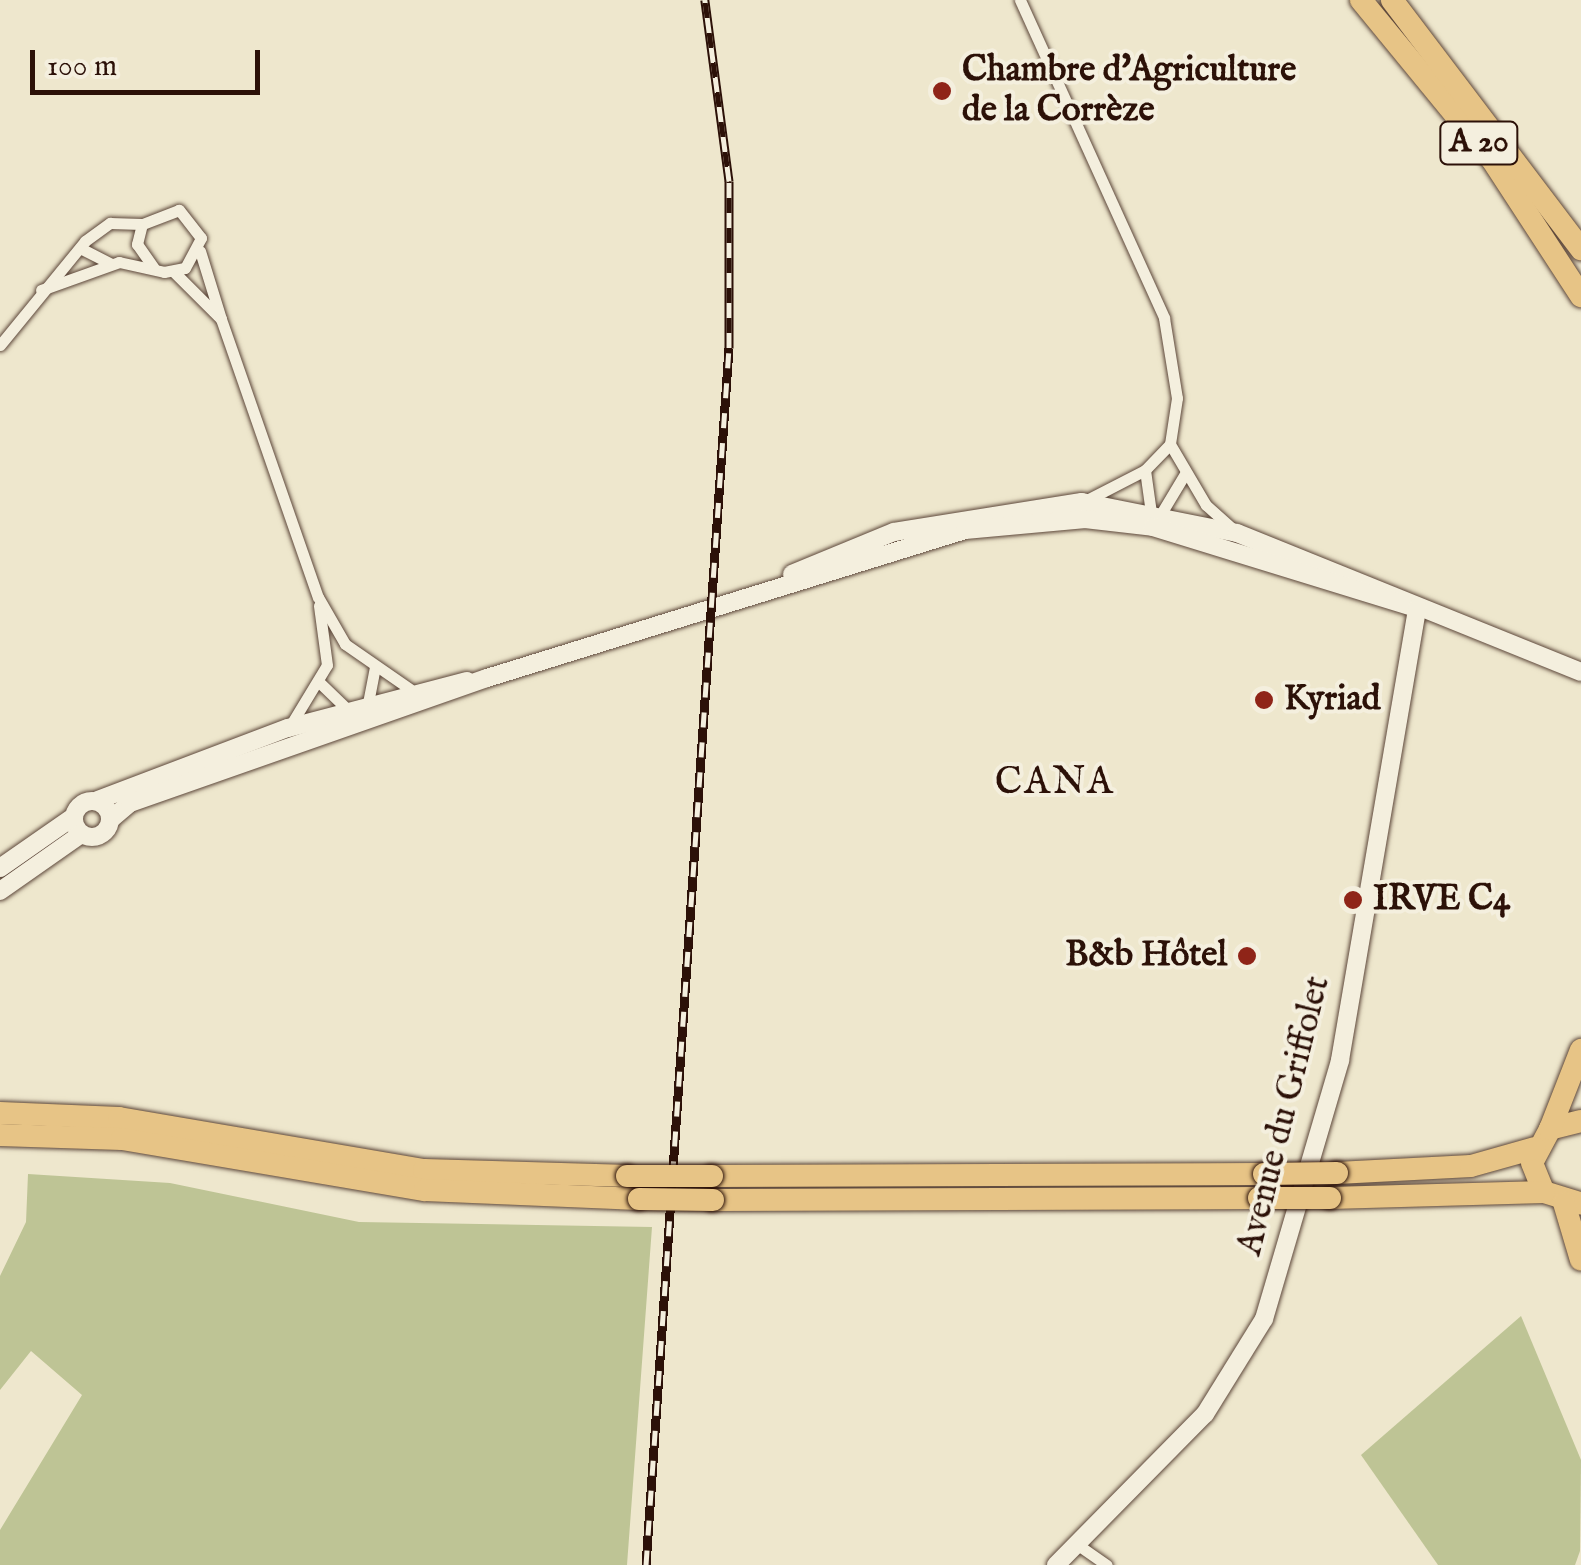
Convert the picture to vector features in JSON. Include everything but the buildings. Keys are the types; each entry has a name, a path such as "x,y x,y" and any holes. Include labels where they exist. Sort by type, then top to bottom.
{"highway":[{"name":"A 20","path":"1361,0 1491,158 1581,296"},
{"name":"A 20","path":"1392,0 1581,249"},
{"path":"0,1135 122,1140 425,1190 639,1199 712,1188 1337,1173 1471,1166 1535,1148 1550,1129 1581,1050"},
{"path":"0,1113 119,1118 424,1170 627,1176 712,1188 1563,1200"},
{"path":"1550,1129 1581,1121"},
{"path":"1535,1148 1563,1200 1581,1260"}],"street":[{"path":"1020,0 1164,318 1176,384 1170,444 1186,472 1237,532"},
{"path":"0,345 41,290 110,223 142,224 179,210 198,226 200,251 221,320 318,597 345,644 410,689"},
{"path":"142,224 137,244 154,268"},
{"path":"80,248 110,264 174,272 221,320"},
{"path":"174,272 200,251"},
{"path":"41,290 110,264"},
{"path":"780,582 894,532 1082,502 1144,470 1170,444"},
{"path":"1144,470 1155,517"},
{"path":"1155,517 1186,472"},
{"path":"1082,502 1237,532 1581,672"},
{"path":"77,825 95,836 130,803 403,712 488,678 780,582 965,530 1155,517 1417,608"},
{"path":"288,728 327,665 318,597"},
{"name":"Avenue du Griffolet","path":"1056,1565 1205,1414 1270,1304 1340,1060 1417,608"},
{"path":"360,710 375,667"},
{"path":"280,752 410,689 488,678"},
{"path":"320,682 360,710"},
{"path":"0,891 77,825 98,800 288,728 360,710 403,712"},
{"path":"98,800 111,818"},
{"path":"0,868 77,825"},
{"path":"1078,1545 1107,1565"}],"green space":[{"path":"28,1174 170,1183 359,1222 652,1227 627,1565 0,1565 0,1530 82,1395 31,1351 0,1390 0,1276 26,1222"},
{"path":"1521,1316 1581,1460 1580,1551 1575,1565 1438,1565 1361,1455"}],"railway":[{"path":"646,1565 729,348 729,181 705,0"}],"place":[{"name":"Chambre d'Agriculture de la Corrèze","path":"942,91"},
{"name":"Kyriad","path":"1264,700"},
{"name":"IRVE C4","path":"1353,900"},
{"name":"B&b Hôtel","path":"1247,956"}],"district":[{"name":"CANA","path":"1055,784"}]}
